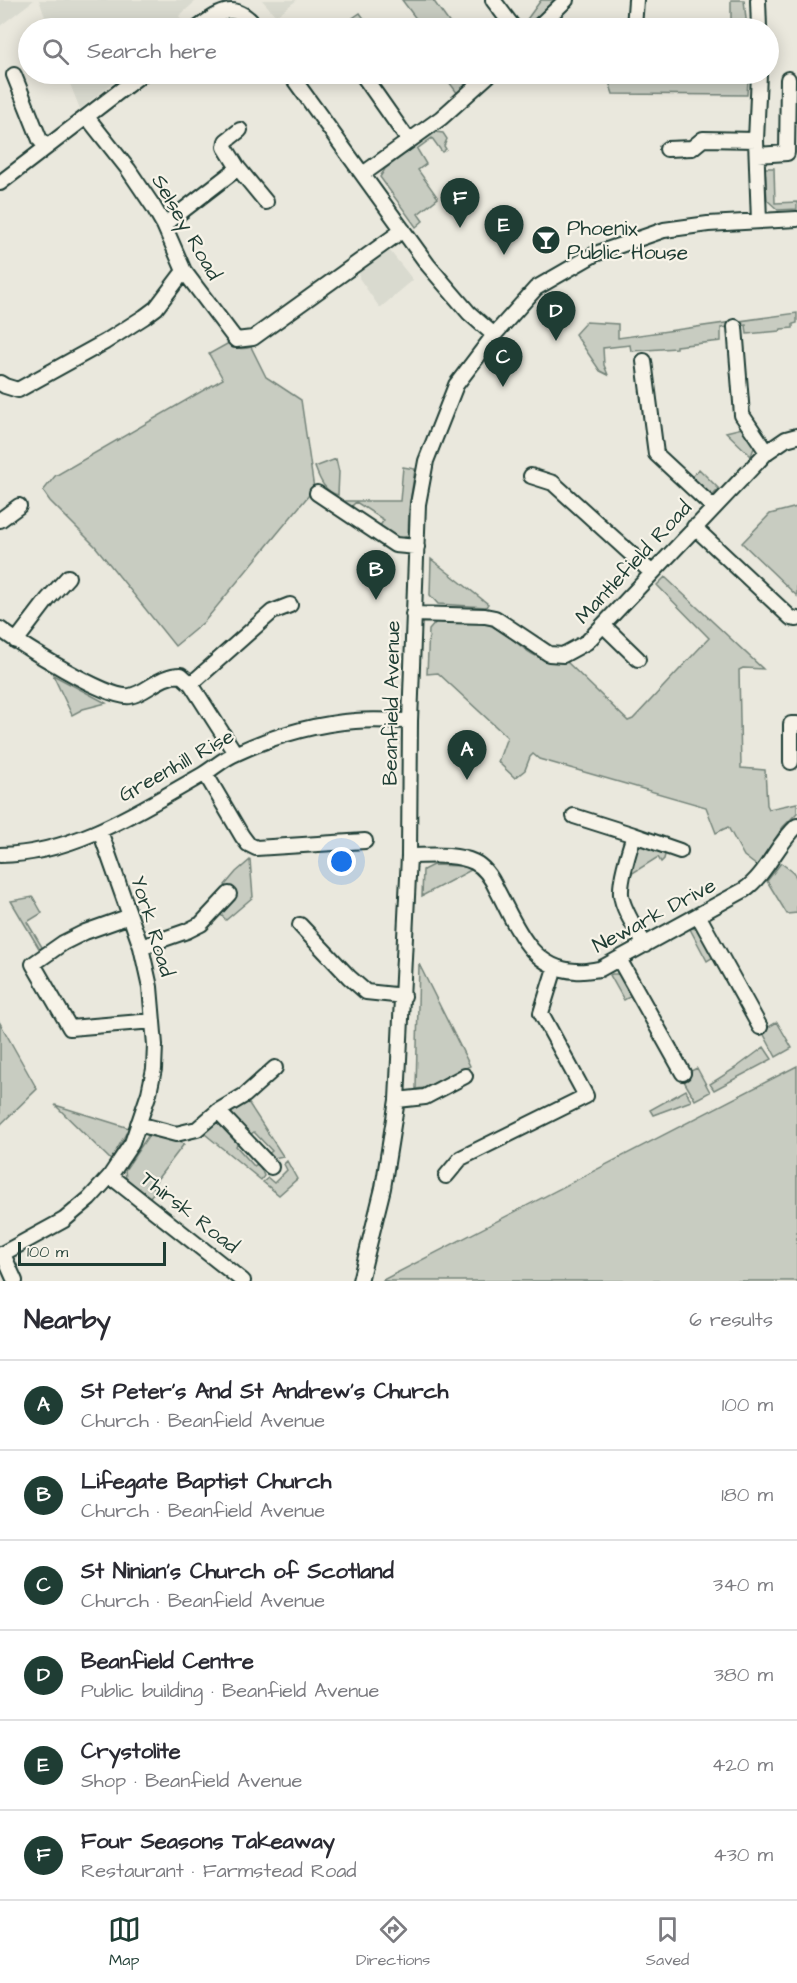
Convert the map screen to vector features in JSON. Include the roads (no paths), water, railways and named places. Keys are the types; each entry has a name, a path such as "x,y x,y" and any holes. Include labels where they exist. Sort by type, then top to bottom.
{"street":[{"path":"493,0 506,18"},
{"path":"547,18 566,0"},
{"path":"635,18 636,0"},
{"path":"758,0 759,18"},
{"path":"213,18 220,13 232,10 244,14 248,18"},
{"path":"14,75 40,140 47,147"},
{"path":"757,155 787,153 788,78"},
{"path":"0,183 129,84"},
{"path":"297,84 447,289 494,335"},
{"path":"369,84 409,141"},
{"path":"363,174 463,100 480,84"},
{"path":"759,84 756,140 759,221"},
{"name":"Selsey Road","path":"87,117 128,169 164,225 184,271 236,340 253,338 404,230"},
{"path":"240,130 226,141 225,147 238,168 266,202"},
{"path":"667,149 692,148 703,139 756,140"},
{"path":"164,225 238,168"},
{"name":"Beanfield Avenue","path":"360,1281 383,1188 397,1100 404,996 409,856 410,721 418,504 426,461 457,382 494,335 536,288 609,248 664,230 797,219"},
{"path":"0,382 18,390 105,342 156,308 184,271"},
{"path":"735,327 742,415 767,452"},
{"path":"644,361 656,454 714,508"},
{"name":"Mantlefield Road","path":"413,614 485,615 495,618 549,654 564,655 587,642 767,452 786,439 797,435"},
{"path":"531,477 553,483 651,572"},
{"path":"322,501 395,545 417,547"},
{"path":"0,520 19,506"},
{"path":"694,527 791,618 797,619"},
{"path":"16,641 68,577"},
{"path":"191,684 272,612 290,605"},
{"path":"603,625 634,650"},
{"path":"0,628 44,658 114,695 131,696 168,676 181,675 191,684 235,753"},
{"name":"Greenhill Rise","path":"0,855 49,849 100,831 205,773 235,753 310,727 357,720 410,721"},
{"path":"791,762 791,724 797,724"},
{"path":"205,773 242,836 248,844 256,848 356,837"},
{"path":"579,822 634,835 680,851"},
{"name":"Newark Drive","path":"555,968 576,971 600,969 753,884 797,826"},
{"name":"York Road","path":"1,1254 64,1221 89,1199 110,1176 132,1143 149,1094 154,1069 150,987 141,946 100,831"},
{"path":"634,835 621,894 624,905 645,945"},
{"path":"409,856 464,858 481,866 491,878 528,947 555,968 541,1012 588,1101 461,1158 446,1176"},
{"path":"141,946 201,924 229,894"},
{"path":"698,915 760,1027"},
{"path":"130,916 85,932 63,943 33,964 70,1028 153,1021"},
{"path":"300,925 366,992 404,996"},
{"path":"619,959 669,1034 682,1073"},
{"path":"138,1124 176,1134 197,1130 218,1111 245,1095 275,1068"},
{"path":"397,1100 425,1097 465,1076"},
{"path":"218,1111 271,1167"},
{"name":"Thirsk Road","path":"110,1176 243,1281"},
{"path":"1,1254 15,1281"}],"place":[{"name":"Four Seasons Takeaway","path":"460,228"},
{"name":"Phoenix Public House","path":"546,240"},
{"name":"Crystolite","path":"504,255"},
{"name":"Beanfield Centre","path":"556,341"},
{"name":"St Ninian's Church of Scotland","path":"503,387"},
{"name":"Lifegate Baptist Church","path":"376,600"},
{"name":"St Peter's And St Andrew's Church","path":"467,780"}]}
